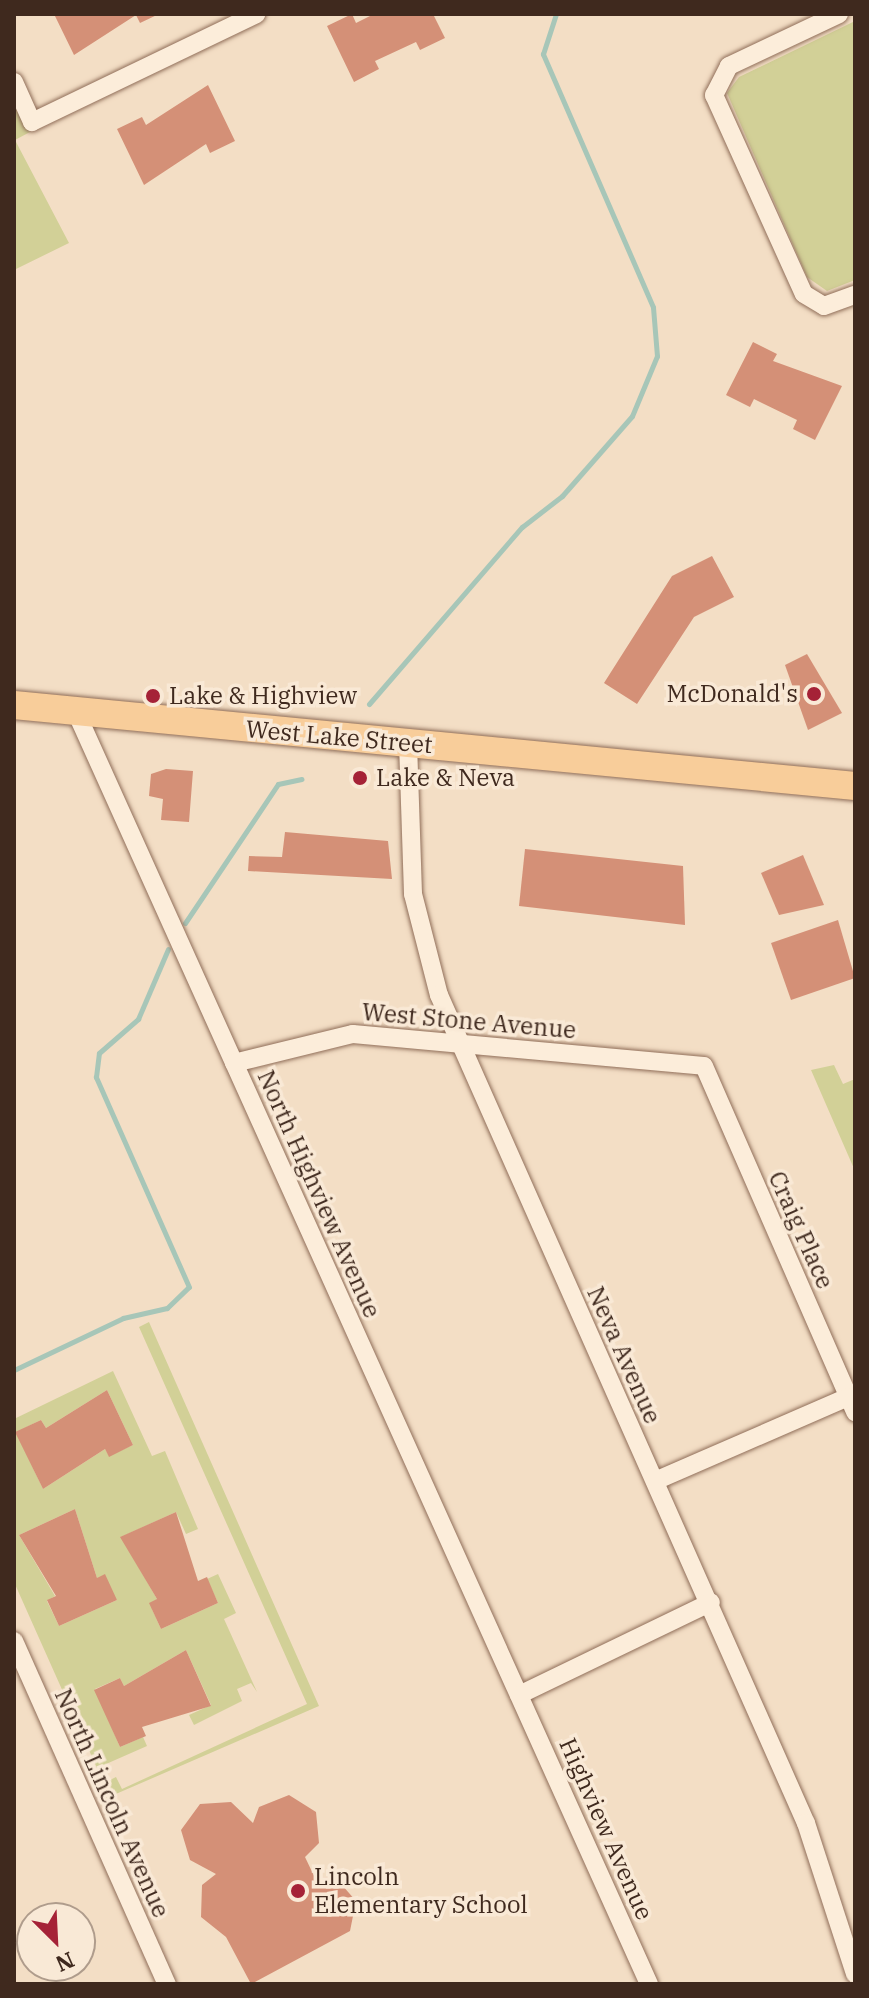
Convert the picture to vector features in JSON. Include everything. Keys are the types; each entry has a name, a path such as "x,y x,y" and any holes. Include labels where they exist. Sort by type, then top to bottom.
{"main road":[{"name":"West Lake Street","path":"14,705 855,786"}],"street":[{"path":"14,82 32,122 256,14"},
{"path":"839,14 729,66 714,83 717,105 789,265 813,302 855,295"},
{"name":"North Highview Avenue","path":"76,712 519,1695"},
{"name":"Neva Avenue","path":"408,743 413,894 457,1039 711,1602 806,1823 855,1974"},
{"name":"West Stone Avenue","path":"234,1063 331,1036 457,1039 704,1066"},
{"name":"Craig Place","path":"704,1066 852,1405"},
{"path":"655,1481 852,1405"},
{"path":"519,1695 711,1602"},
{"name":"North Lincoln Avenue","path":"14,1641 167,1984"},
{"name":"Highview Avenue","path":"519,1695 649,1984"}],"shaded area":[{"path":"855,21 855,280 827,291 807,277 727,93 739,77"},
{"path":"14,101 30,132 15,140 69,243 14,270"},
{"path":"834,1065 843,1084 855,1079 855,1171 811,1070"},
{"path":"149,1322 319,1706 102,1800 97,1790 116,1777 122,1789 307,1704 139,1327"},
{"path":"113,1371 152,1456 165,1451 198,1529 186,1534 176,1512 121,1537 157,1599 152,1609 161,1629 218,1603 207,1579 218,1574 236,1613 224,1619 257,1692 251,1683 237,1689 242,1701 194,1725 189,1715 211,1705 186,1650 124,1686 120,1678 95,1689 120,1747 143,1737 147,1746 97,1768 14,1582 14,1419","holes":["107,1390 133,1445 109,1456 105,1449 43,1489 16,1432 41,1420 46,1428","75,1509 97,1578 117,1600 59,1626 47,1601 55,1596 19,1535"]}],"building":[{"path":"54,14 159,14 140,23 136,15 74,55"},
{"path":"352,14 356,23 374,14 433,14 445,38 420,50 416,42 375,61 379,69 354,82 327,26"},
{"path":"208,85 235,141 210,153 206,144 144,185 117,129 142,117 146,125"},
{"path":"753,342 777,354 773,361 842,386 815,440 793,429 797,420 754,399 750,407 726,395"},
{"path":"712,556 734,597 694,617 637,704 604,683 672,576"},
{"name":"McDonald's","path":"807,654 842,713 808,730 785,665"},
{"path":"166,769 193,771 189,822 161,820 163,799 149,796 151,774"},
{"path":"285,832 388,841 392,879 248,871 249,856 282,857"},
{"path":"525,849 683,866 685,925 519,906"},
{"path":"803,855 824,905 779,915 761,873"},
{"path":"838,920 855,978 791,1000 771,943"},
{"path":"107,1390 133,1445 109,1457 105,1449 43,1489 15,1432 41,1420 46,1428"},
{"path":"75,1509 97,1578 105,1574 117,1600 59,1626 47,1600 56,1596 19,1535"},
{"path":"176,1512 198,1581 207,1577 218,1603 161,1629 149,1603 157,1599 120,1537"},
{"path":"186,1650 211,1706 142,1727 146,1736 120,1747 94,1690 120,1678 124,1686"},
{"path":"289,1795 316,1812 319,1843 305,1857 315,1878 335,1877 356,1901 350,1931 251,1984 226,1937 201,1917 202,1885 216,1874 190,1860 181,1830 200,1804 231,1802 253,1823 259,1807"}],"waterway":[{"path":"369,704 522,527 562,496 632,416 657,356 653,307 543,54 556,14"},
{"path":"185,923 278,784 301,779"},
{"path":"14,1370 123,1318 167,1308 189,1287 96,1077 99,1053 138,1019 168,949"}],"place":[{"name":"McDonald's","path":"814,694"},
{"name":"Lake & Highview","path":"153,696"},
{"name":"Lake & Neva","path":"360,778"},
{"name":"Lincoln Elementary School","path":"298,1891"}]}
